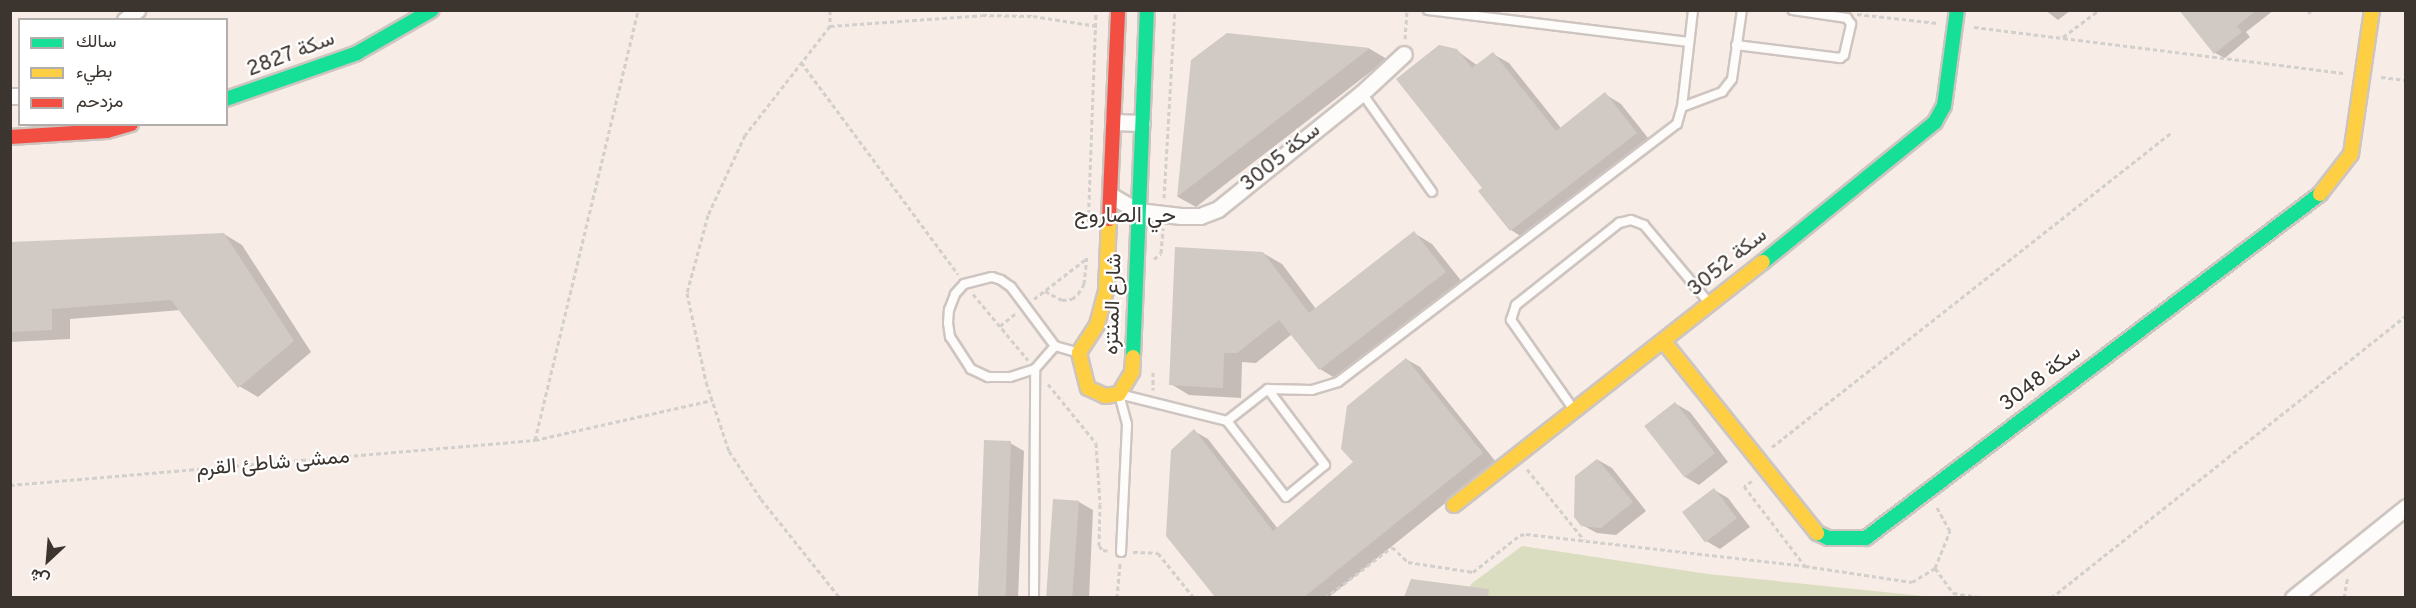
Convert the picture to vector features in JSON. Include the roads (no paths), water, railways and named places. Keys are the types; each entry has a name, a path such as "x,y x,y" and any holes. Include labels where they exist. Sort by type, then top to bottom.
{"street":[{"name":"سكة 2827","path":"228,98 357,52 432,10"},
{"name":"شارع المنتزه","path":"1118,10 1106,291 1097,325 1079,353 1082,373 1088,388 1105,396 1119,394 1132,372 1147,10"},
{"name":"سكة 3048","path":"1664,342 1818,534 1828,538 1854,540 1866,537 2324,191 2351,154 2372,10"},
{"name":"سكة 3052","path":"1454,504 1664,342 1935,122 1944,106 1956,18"},
{"name":"سكة 3005","path":"1138,211 1200,216 1218,208 1362,93 1404,54"},
{"path":"1113,122 1142,123"},
{"path":"10,137 107,131 124,126"},
{"path":"1110,195 1138,211"},
{"path":"2293,597 2406,507"}],"lane":[{"path":"1428,10 1689,42"},
{"path":"1227,421 1268,389 1312,390 1338,382 1677,124 1682,107 1693,10"},
{"path":"1682,107 1722,92 1732,79 1742,10"},
{"path":"1736,45 1840,58 1844,55 1851,24 1847,18 1793,10"},
{"path":"1362,93 1432,192"},
{"path":"1574,411 1511,320 1516,305 1619,223 1631,219 1644,225 1710,305"},
{"path":"1055,346 1035,369 1010,377 988,376 970,369 950,337 948,323 952,302 964,284 992,277 1001,280 1011,287 1055,346 1079,353"},
{"path":"1034,597 1035,369"},
{"path":"1121,552 1127,424 1119,394 1227,421 1286,497 1325,465 1268,389"}],"district":[{"name":"حي الصاروج","path":"1125,217"}]}
